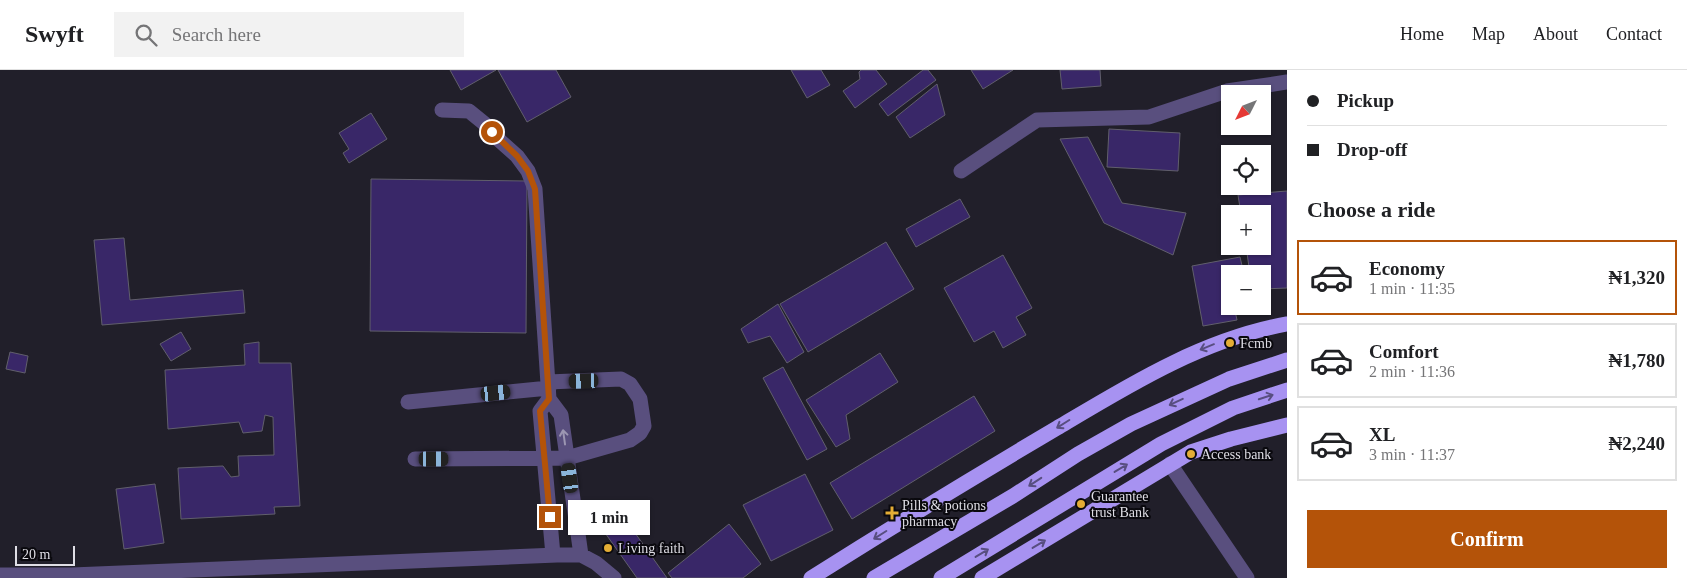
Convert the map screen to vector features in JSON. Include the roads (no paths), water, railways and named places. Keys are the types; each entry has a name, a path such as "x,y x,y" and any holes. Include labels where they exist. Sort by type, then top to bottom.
{"highway":[{"path":"811,578 1021,447 1109,396 1203,349 1246,333 1287,324"},
{"path":"874,578 1013,496 1078,454 1131,424 1229,379 1287,360"},
{"path":"941,578 1161,444 1233,408 1287,390"},
{"path":"982,578 1191,452 1287,425"}],"street":[{"path":"960,171 1037,120 1149,117 1227,91 1287,82"},
{"path":"442,110 469,112 485,124 517,156 528,171 535,189 549,390 561,415 581,555"},
{"path":"408,402 549,390 621,379 630,384 640,398 644,426 640,433 630,440 567,458 545,460 415,459"},
{"path":"549,390 540,411 553,555"},
{"path":"1170,464 1247,578"},
{"path":"0,576 72,575 581,555 596,563 614,578"}],"place":[{"name":"Fcmb","path":"1230,343"},
{"name":"Access bank","path":"1191,454"},
{"name":"Guarantee trust Bank","path":"1081,504"},
{"name":"Pills & potions pharmacy","path":"892,513"},
{"name":"Living faith","path":"608,548"}]}
